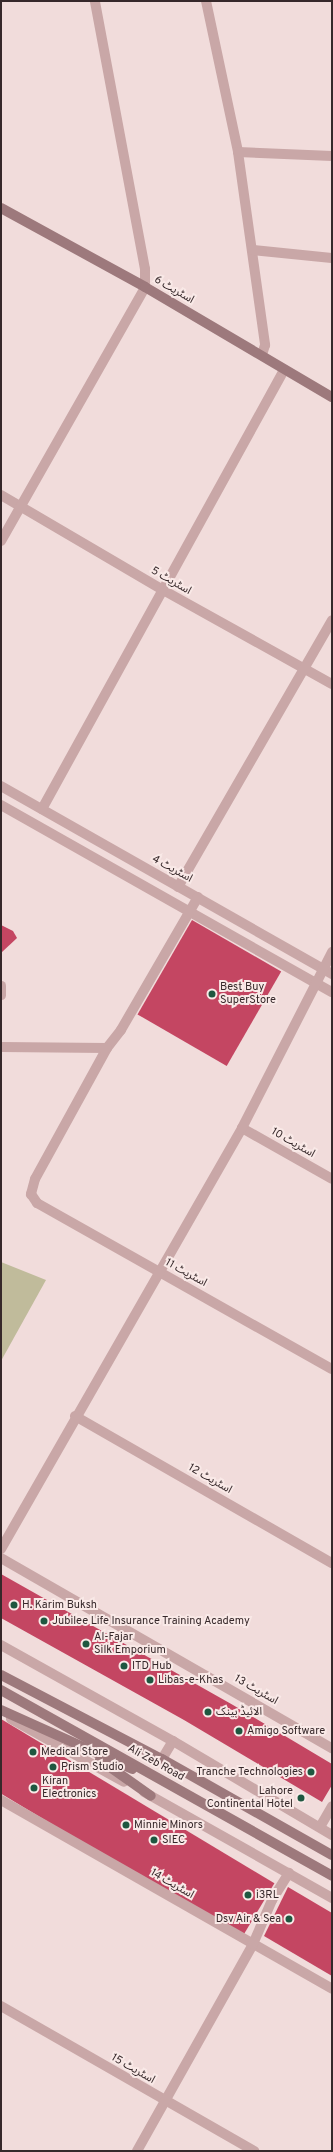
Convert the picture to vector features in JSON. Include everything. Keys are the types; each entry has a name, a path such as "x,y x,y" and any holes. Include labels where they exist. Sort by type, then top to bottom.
{"main road":[{"name":"اسٹریٹ 6","path":"1,208 145,287 332,397"},
{"name":"Ali Zeb Road","path":"1,1675 162,1759 332,1855"},
{"name":"Ali Zeb Road","path":"1,1691 192,1796 332,1876"},
{"path":"1,1691 151,1796"},
{"path":"1,1710 192,1796"}],"street":[{"path":"1,541 145,287 145,269 95,1"},
{"path":"206,1 238,152 253,250 265,345 262,355"},
{"path":"238,152 332,156"},
{"path":"253,250 332,258"},
{"path":"42,809 284,370"},
{"name":"اسٹریٹ 5","path":"1,495 163,590 332,684"},
{"path":"178,887 332,620"},
{"name":"اسٹریٹ 4","path":"1,786 332,974"},
{"path":"1,805 332,992"},
{"path":"1,1047 107,1048 121,1030 198,897"},
{"path":"1,1549 75,1416 242,1128 317,984 332,952"},
{"name":"اسٹریٹ 11","path":"107,1048 35,1179 31,1194 37,1203 332,1370"},
{"name":"اسٹریٹ 10","path":"242,1128 332,1180"},
{"name":"اسٹریٹ 12","path":"75,1416 332,1563"},
{"name":"اسٹریٹ 13","path":"1,1558 332,1748"},
{"path":"1,1645 172,1741 332,1835"},
{"path":"1,1713 332,1898"},
{"path":"162,1759 172,1741"},
{"name":"اسٹریٹ 14","path":"1,1800 332,1990"},
{"path":"320,1827 332,1806"},
{"path":"137,2151 166,2102 253,1944 272,1900 289,1873"},
{"name":"اسٹریٹ 15","path":"1,2006 166,2102 254,2151"}],"lane":[{"path":"1,985 1,995"}],"shaded area":[{"path":"1,1262 46,1280 1,1361"}],"building":[{"name":"Best Buy SuperStore","path":"192,920 281,972 227,1066 138,1014"},
{"path":"1,925 13,931 17,938 1,953"},
{"path":"1,1574 233,1705 332,1764 332,1785 322,1802 184,1720 1,1618"},
{"path":"1,1719 274,1883 241,1938 1,1794"},
{"path":"288,1887 332,1913 332,1976 264,1936"}],"place":[{"name":"Best Buy SuperStore","path":"212,994"},
{"name":"H. Karim Buksh","path":"14,1605"},
{"name":"Jubilee Life Insurance Training Academy","path":"44,1621"},
{"name":"Al-Fajar Silk Emporium","path":"86,1644"},
{"name":"ITD Hub","path":"124,1666"},
{"name":"Libas-e-Khas","path":"150,1680"},
{"name":"الائیڈ بینک","path":"208,1712"},
{"name":"Amigo Software","path":"239,1731"},
{"name":"Medical Store","path":"33,1752"},
{"name":"Prism Studio","path":"53,1767"},
{"name":"Tranche Technologies","path":"311,1772"},
{"name":"Kiran Electronics","path":"34,1788"},
{"name":"Lahore Continental Hotel","path":"301,1798"},
{"name":"Minnie Minors","path":"126,1825"},
{"name":"SIEC","path":"154,1840"},
{"name":"i3RL","path":"248,1895"},
{"name":"Dsv Air & Sea","path":"289,1919"}]}
